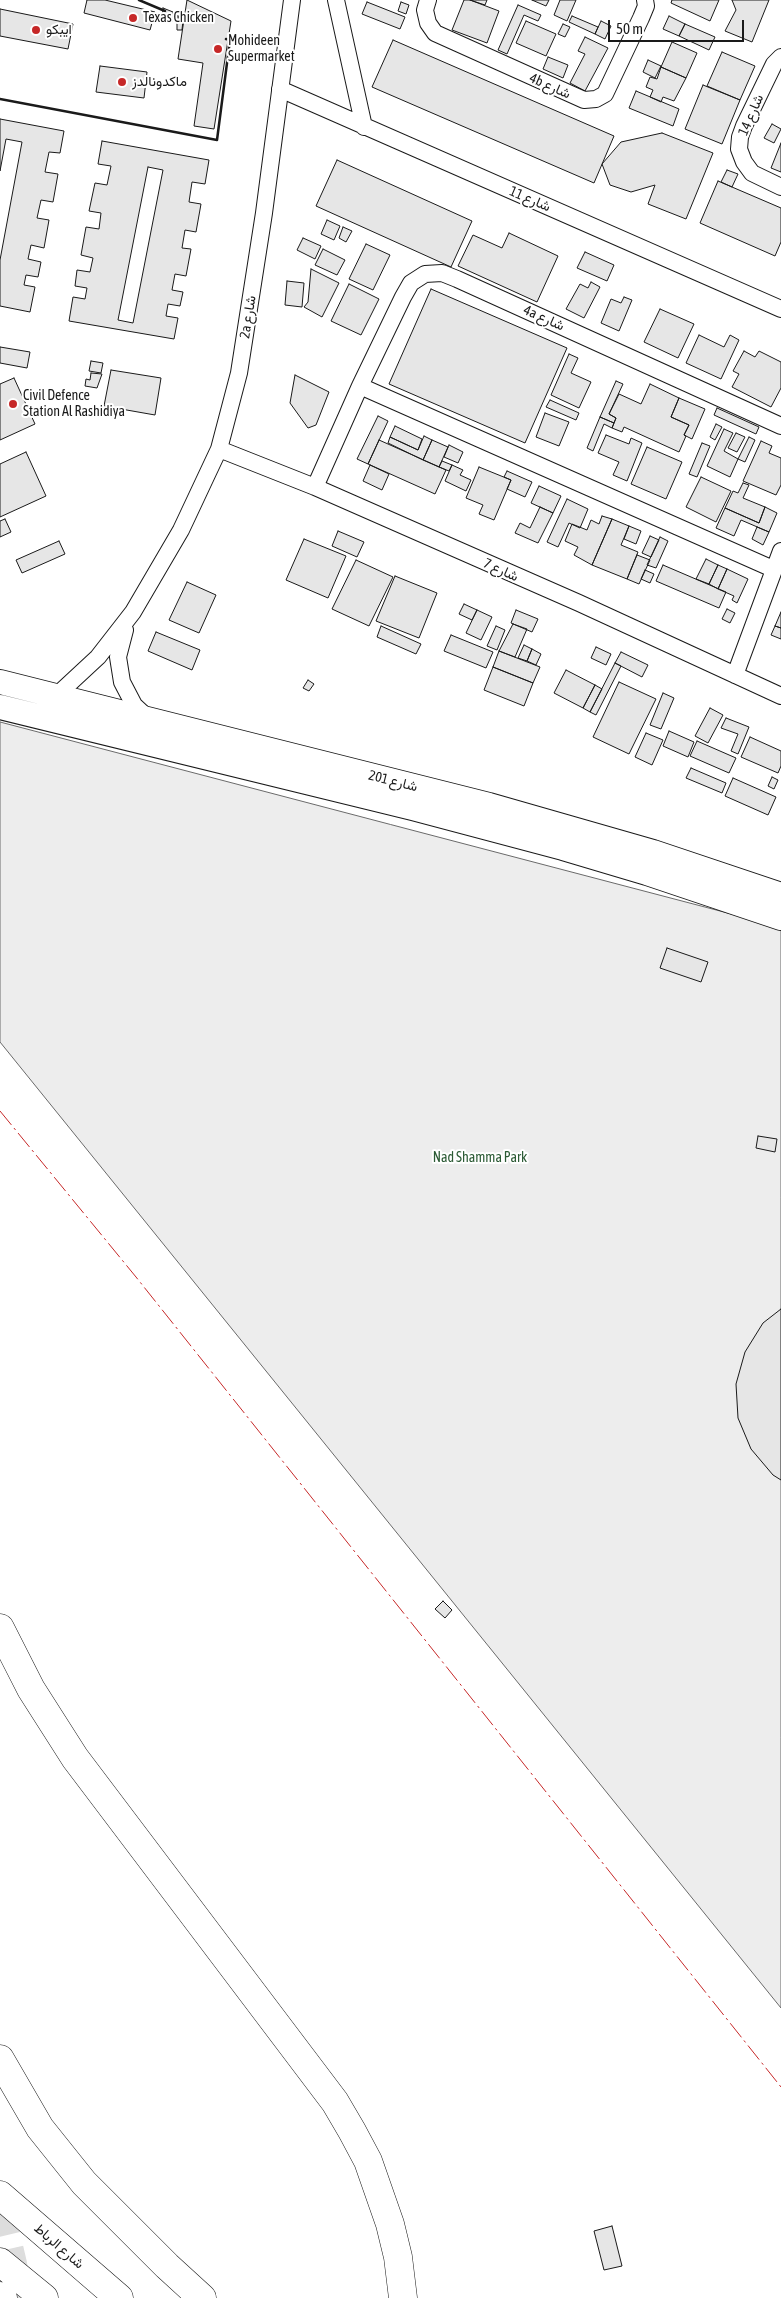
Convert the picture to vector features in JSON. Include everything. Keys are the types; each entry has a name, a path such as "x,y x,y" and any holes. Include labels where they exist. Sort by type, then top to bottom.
{"highway":[{"path":"0,1628 31,1689 75,1758 335,2102 368,2161 388,2216 398,2257 402,2298"},
{"path":"0,2059 40,2128 84,2183 167,2266 202,2298"},
{"name":"شارع الرباط","path":"0,2195 119,2298"},
{"path":"0,2262 44,2298"}],"street":[{"name":"2a شارع","path":"56,696 98,657 133,612 182,530 219,449 239,373 264,213 292,0"},
{"path":"336,0 364,127"},
{"name":"4b شارع","path":"428,0 425,10 428,23 435,33 584,100 596,99 606,94 646,6 645,0"},
{"name":"شارع 14","path":"781,57 774,64 744,126 740,137 740,148 744,162 752,173 781,187"},
{"name":"شارع 11","path":"280,89 781,309"},
{"name":"4a شارع","path":"316,487 360,386 411,283 425,274 442,273 781,426"},
{"path":"360,386 773,569"},
{"name":"شارع 7","path":"219,449 316,487 579,603 781,696"},
{"path":"735,675 781,551"},
{"name":"2a شارع","path":"133,612 120,645 119,670 130,699 153,722"},
{"name":"شارع 201","path":"0,682 499,808 653,852 781,895"},
{"name":"شارع 201","path":"0,707 413,808 564,848 647,873 781,918"}],"green space":[{"name":"Nad Shamma Park","path":"0,722 781,927 781,2008 0,1042"}],"building":[{"path":"87,0 105,0 155,12 150,30 84,13"},
{"path":"187,0 231,21 214,129 194,126 203,63 178,59"},
{"path":"464,0 470,0 499,11 487,43 452,30"},
{"path":"470,0 487,0 485,5"},
{"path":"532,0 549,0 546,6"},
{"path":"560,0 576,0 567,21 554,15"},
{"path":"672,0 719,0 710,21 671,3"},
{"path":"732,0 769,0 752,42 725,31 736,10"},
{"path":"367,2 405,17 400,29 362,14"},
{"path":"401,2 409,5 406,14 398,11"},
{"path":"518,5 541,15 538,21 524,15 507,54 498,50"},
{"path":"163,8 173,12 173,21 162,20"},
{"name":"ايبكو","path":"0,9 73,24 68,49 0,36"},
{"path":"572,16 598,27 595,34 569,22"},
{"path":"669,16 685,24 679,36 663,29"},
{"path":"177,19 183,20 182,30 177,30"},
{"path":"526,21 556,34 546,56 516,43"},
{"path":"601,21 611,26 605,39 595,34"},
{"path":"563,24 570,27 565,37 558,34"},
{"path":"685,24 715,37 709,50 679,36"},
{"path":"585,37 608,48 585,91 570,83 585,54 578,51"},
{"path":"393,40 614,136 594,183 372,87"},
{"path":"672,42 697,53 686,78 661,67"},
{"path":"722,52 755,66 740,100 707,86"},
{"path":"548,57 568,65 563,78 543,69"},
{"path":"648,60 661,66 655,78 643,72"},
{"name":"ماكدونالدز","path":"100,66 147,72 144,98 96,92"},
{"path":"661,67 686,78 674,101 663,97 661,102 650,97 653,90 646,87 650,77 657,79"},
{"path":"703,85 740,100 722,144 685,129"},
{"path":"636,91 679,109 673,126 629,108"},
{"path":"0,119 64,131 60,153 49,152 45,172 58,174 53,202 41,200 37,218 49,220 44,248 31,245 28,259 41,262 38,277 26,275 24,285 35,287 30,312 0,306 0,260 22,142 6,139 0,171"},
{"path":"772,124 781,129 774,143 764,138"},
{"path":"662,133 713,153 686,219 648,204 655,185 631,192 610,185 602,164 621,142"},
{"path":"102,141 209,160 205,184 192,182 189,202 201,204 196,232 185,230 182,248 191,249 186,276 175,274 172,290 183,292 180,306 168,304 166,316 178,318 174,339 69,321 73,297 85,299 87,288 75,286 77,270 90,272 93,258 81,255 86,227 99,229 101,213 89,211 95,183 107,185 111,166 98,164","holes":["148,167 163,170 133,323 118,320"]},
{"path":"781,143 781,172 771,168"},
{"path":"337,160 472,221 451,267 316,206"},
{"path":"727,170 738,174 732,187 721,182"},
{"path":"718,181 781,208 781,242 775,256 700,223"},
{"path":"327,220 340,226 334,240 321,234"},
{"path":"343,227 352,231 346,242 339,238"},
{"path":"509,233 558,256 537,302 458,266 473,235 502,248"},
{"path":"303,238 321,246 315,259 297,250"},
{"path":"366,244 390,255 373,290 349,279"},
{"path":"323,249 345,260 337,275 315,265"},
{"path":"585,252 614,265 607,281 577,268"},
{"path":"311,269 339,283 322,317 304,307 308,302"},
{"path":"287,281 304,283 302,307 285,305"},
{"path":"591,282 600,287 584,318 566,309 580,284 588,288"},
{"path":"349,284 379,299 361,335 331,321"},
{"path":"431,289 567,348 525,443 389,384"},
{"path":"624,297 632,300 619,331 601,323 611,299 621,303"},
{"path":"660,309 694,324 678,358 644,342"},
{"path":"699,335 724,347 730,335 739,340 721,379 686,363"},
{"path":"0,347 30,352 27,368 0,363"},
{"path":"744,351 755,357 759,351 781,362 781,388 771,407 732,387 739,374 733,371"},
{"path":"569,354 578,358 571,373 591,382 579,408 551,395"},
{"path":"91,361 103,363 101,373 89,371"},
{"path":"111,370 161,378 155,415 104,406"},
{"path":"91,373 102,374 97,388 85,386 86,379 90,380"},
{"path":"295,375 329,392 316,425 308,428 290,403"},
{"name":"Civil Defence Station Al Rashidiya","path":"14,378 35,424 0,440 0,384"},
{"path":"616,381 623,384 609,414 616,418 614,423 600,417"},
{"path":"650,384 679,398 671,417 689,425 679,452 624,427 622,432 612,428 616,418 609,414 619,394 641,404"},
{"path":"679,398 705,409 692,439 684,435 689,425 671,417"},
{"path":"550,400 579,413 576,420 546,407"},
{"path":"717,408 759,427 756,434 714,415"},
{"path":"545,413 569,422 559,446 536,437"},
{"path":"378,416 388,421 368,464 357,459"},
{"path":"600,417 614,423 612,428 604,424 593,451 587,448"},
{"path":"716,424 722,427 715,440 710,437"},
{"path":"395,426 422,439 418,450 390,437"},
{"path":"724,429 733,433 724,451 738,459 730,477 707,466"},
{"path":"736,433 745,437 737,452 728,448"},
{"path":"606,435 629,444 631,438 642,443 627,481 613,475 619,462 598,453"},
{"path":"424,436 432,440 423,460 388,443 390,437 418,450"},
{"path":"749,437 755,440 745,462 738,459"},
{"path":"379,440 446,470 435,494 368,464"},
{"path":"432,440 448,447 439,467 423,460"},
{"path":"761,441 772,446 769,453 781,458 781,485 776,495 743,481"},
{"path":"702,443 710,446 697,477 689,474"},
{"path":"449,445 463,452 458,463 444,457"},
{"path":"647,447 682,462 666,499 631,484"},
{"name":"Civil Defence Station Al Rashidiya","path":"26,452 46,496 0,517 0,464"},
{"path":"442,461 452,465 449,471 439,467"},
{"path":"370,465 389,474 382,490 363,481"},
{"path":"452,465 463,470 460,475 471,480 466,491 445,481"},
{"path":"479,467 511,480 494,520 479,514 483,505 466,498"},
{"path":"507,471 532,482 525,497 507,489 511,480 504,477"},
{"path":"701,477 731,491 716,522 686,507"},
{"path":"743,483 749,485 743,498 765,507 759,523 725,508 733,491 738,493"},
{"path":"539,486 561,496 553,513 531,503"},
{"path":"567,499 588,509 580,528 569,523 558,547 547,542"},
{"path":"540,507 553,513 538,543 515,533 520,523 530,528"},
{"path":"765,507 777,513 769,532 741,520 734,536 716,528 725,508 759,523"},
{"path":"602,516 612,519 592,565 574,555 578,547 565,541 572,524 587,530 591,520 599,524"},
{"path":"5,519 11,532 0,537 0,521"},
{"path":"612,519 629,526 621,545 638,552 627,579 592,565"},
{"path":"629,526 641,531 636,544 624,539"},
{"path":"757,527 769,532 763,545 752,539"},
{"path":"338,531 364,542 357,557 332,546"},
{"path":"650,536 659,540 651,557 642,553"},
{"path":"660,537 668,541 656,568 647,565"},
{"path":"304,539 346,556 328,598 286,580"},
{"path":"59,541 65,554 22,573 16,560"},
{"path":"637,555 650,560 639,584 627,579"},
{"path":"706,559 718,565 709,584 696,579"},
{"path":"356,560 393,577 369,626 332,609"},
{"path":"663,565 726,592 719,608 656,581"},
{"path":"718,565 727,569 718,589 709,584"},
{"path":"727,569 748,579 737,603 732,600 734,596 718,589"},
{"path":"645,570 654,574 650,583 641,579"},
{"path":"395,576 437,593 419,638 376,621"},
{"path":"187,582 216,595 199,633 169,620"},
{"path":"464,604 477,610 472,620 459,614"},
{"path":"727,609 735,613 730,623 722,619"},
{"path":"477,610 492,617 481,640 466,633"},
{"path":"516,610 538,619 532,632 511,623"},
{"path":"781,612 781,628 775,626"},
{"path":"513,624 527,629 515,657 499,651"},
{"path":"381,626 421,644 416,654 377,637"},
{"path":"496,626 505,630 497,650 487,646"},
{"path":"775,626 781,628 781,639 771,635"},
{"path":"156,632 200,650 192,670 148,651"},
{"path":"451,635 493,652 486,668 444,651"},
{"path":"524,645 532,649 527,661 518,658"},
{"path":"596,647 611,654 606,665 591,658"},
{"path":"532,649 541,654 536,665 527,661"},
{"path":"499,651 540,667 533,683 493,667"},
{"path":"621,652 648,665 642,677 615,663"},
{"path":"615,663 621,666 596,715 590,712"},
{"path":"493,667 533,683 524,706 484,690"},
{"path":"566,670 595,685 583,708 554,693"},
{"path":"308,680 314,684 309,691 303,688"},
{"path":"619,682 656,699 629,754 593,737"},
{"path":"595,685 602,689 590,712 583,708"},
{"path":"663,693 674,698 661,729 650,725"},
{"path":"710,708 723,715 708,743 695,736"},
{"path":"726,718 749,727 738,754 731,751 738,734 721,728"},
{"path":"669,731 694,742 688,757 663,746"},
{"path":"646,733 663,740 652,765 635,757"},
{"path":"750,737 781,751 781,766 778,773 741,757"},
{"path":"697,741 736,758 729,773 690,756"},
{"path":"691,768 726,783 722,793 686,778"},
{"path":"772,777 778,780 774,789 768,786"},
{"path":"733,778 776,797 768,815 725,796"},
{"path":"667,948 708,962 701,982 660,968"},
{"path":"758,1136 777,1139 775,1152 756,1148"},
{"path":"781,1309 781,1480 773,1475 751,1449 738,1418 736,1384 745,1352 763,1323"},
{"path":"443,1601 452,1610 445,1618 435,1609"},
{"path":"612,2226 622,2266 604,2270 594,2231"}],"tunnel":[{"path":"0,2208 19,2298"}],"wall":[{"path":"139,0 165,11"},
{"path":"172,14 185,20"},
{"path":"0,99 217,140 230,40 226,39"}],"power":[{"path":"0,1111 136,1277 781,2087"}],"place":[{"name":"Texas Chicken","path":"133,18"},
{"name":"ايبكو","path":"36,30"},
{"name":"Mohideen Supermarket","path":"218,49"},
{"name":"ماكدونالدز","path":"122,82"},
{"name":"Civil Defence Station Al Rashidiya","path":"13,404"}]}
